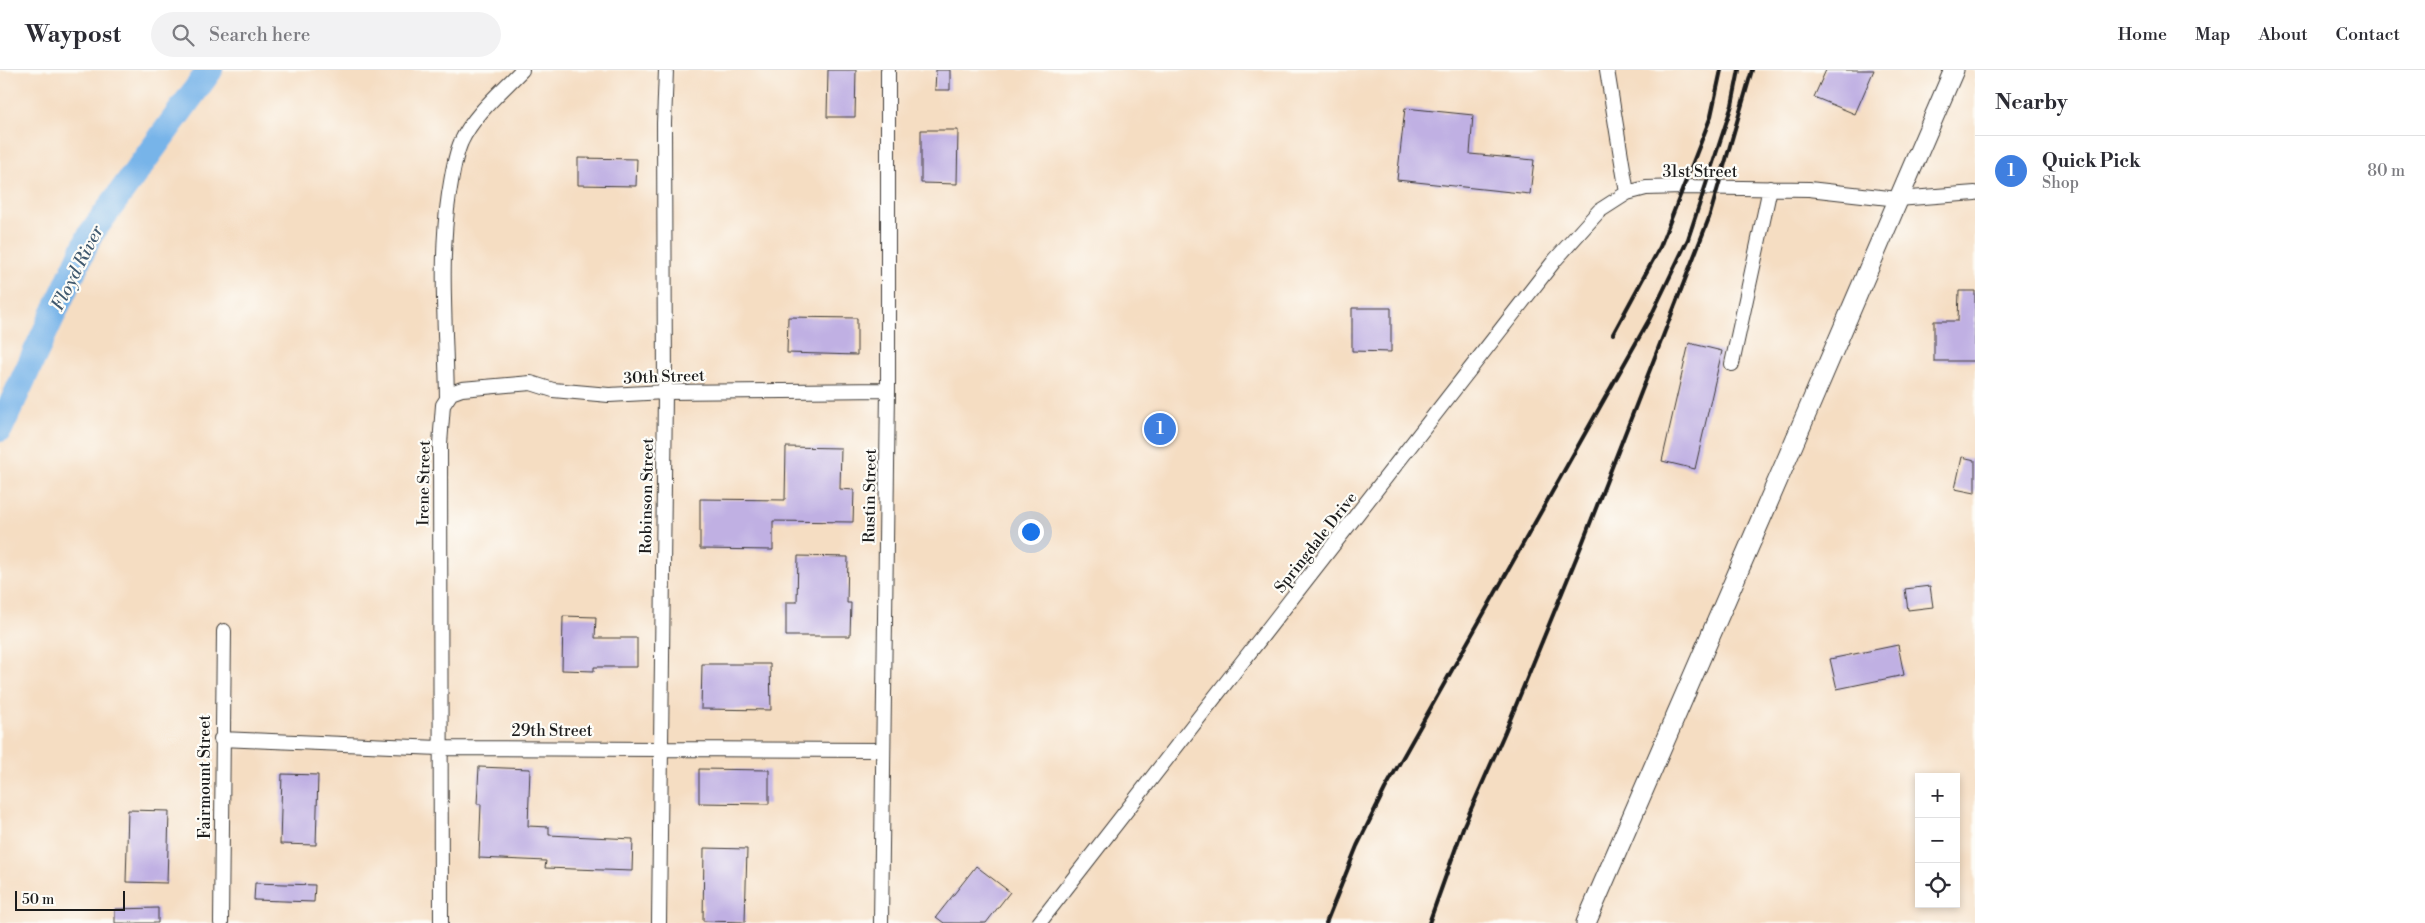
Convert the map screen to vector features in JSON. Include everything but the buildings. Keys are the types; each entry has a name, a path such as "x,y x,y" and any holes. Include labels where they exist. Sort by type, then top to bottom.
{"main road":[{"path":"1586,923 1697,670 1771,492 1809,410 1842,327 1954,70"}],"street":[{"name":"Irene Street","path":"441,923 439,748 440,444 443,405 447,399 444,255 453,170 461,142 472,123 522,70"},
{"name":"Robinson Street","path":"659,923 665,392 664,123 666,70"},
{"name":"Rustin Street","path":"881,923 888,390 888,70"},
{"path":"1607,70 1627,193"},
{"name":"31st Street","path":"1627,193 1646,188 1683,187 1770,188 1847,192 1898,199 1975,193"},
{"path":"1732,364 1770,188"},
{"name":"Springdale Drive","path":"1039,923 1555,260 1599,211 1627,193"},
{"name":"30th Street","path":"447,399 451,393 462,389 531,383 553,390 609,395 665,392 888,390"},
{"name":"Fairmount Street","path":"220,923 221,738 224,631"},
{"name":"29th Street","path":"221,738 439,748 883,750"}],"waterway":[{"name":"Floyd River","path":"0,429 90,235 210,70"}],"railway":[{"path":"1613,334 1660,247 1711,116 1721,70"},
{"path":"1326,923 1357,846 1385,789 1650,318 1688,239 1732,105 1739,70"},
{"path":"1429,923 1464,825 1505,732 1582,544 1709,218 1752,70"}],"place":[{"name":"Quick Pick","path":"1160,429"}]}
